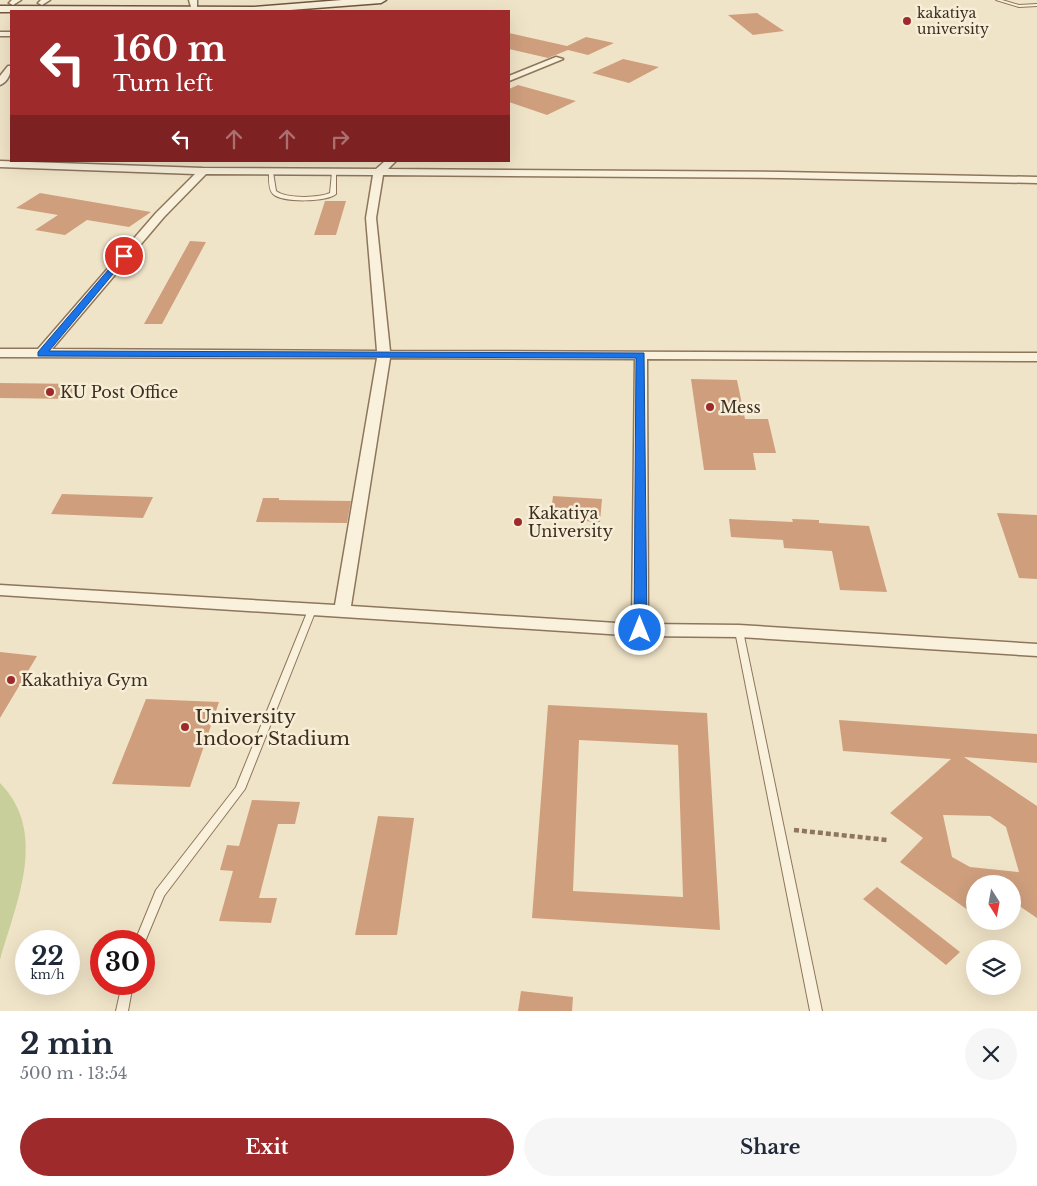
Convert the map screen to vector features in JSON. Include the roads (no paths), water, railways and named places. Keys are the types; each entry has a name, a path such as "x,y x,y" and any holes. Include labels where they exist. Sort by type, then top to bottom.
{"main road":[{"path":"0,3 44,2 60,8 193,2 280,5 335,0"},
{"path":"0,8 254,10 381,0"}],"street":[{"path":"510,79 559,59"},
{"path":"0,82 10,69"},
{"path":"342,612 384,354 371,218 378,173 390,162"},
{"path":"0,164 203,171 782,175 1037,180"},
{"path":"41,354 160,215 203,171"},
{"path":"0,353 1037,356"},
{"path":"640,355 640,630"},
{"path":"0,590 640,630 739,631 1037,650"}],"lane":[{"path":"998,0 1019,6 1037,5"},
{"path":"272,172 274,192 277,195 288,198 330,196 333,194 334,172"},
{"path":"145,930 160,893 240,789 312,610"},
{"path":"739,631 816,1011"},
{"path":"122,1011 125,995"}],"place":[{"name":"kakatiya university","path":"907,21"},
{"name":"KU Post Office","path":"50,392"},
{"name":"Mess","path":"710,407"},
{"name":"Kakatiya University","path":"518,522"},
{"name":"Kakathiya Gym","path":"11,680"},
{"name":"University Indoor Stadium","path":"185,727"}]}
